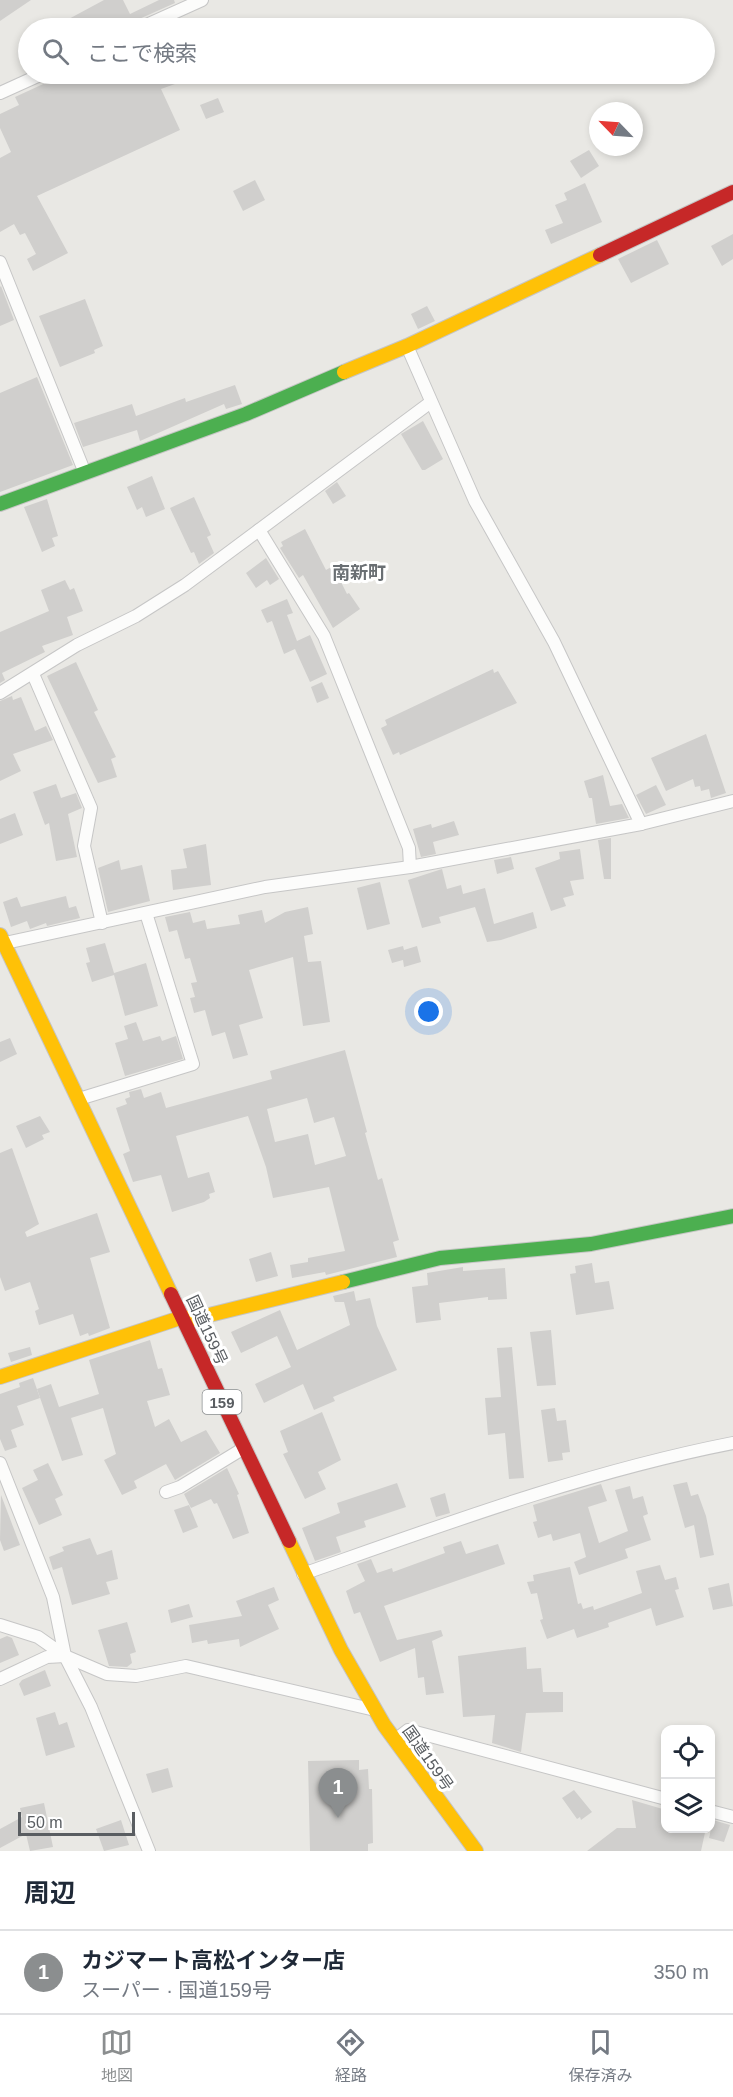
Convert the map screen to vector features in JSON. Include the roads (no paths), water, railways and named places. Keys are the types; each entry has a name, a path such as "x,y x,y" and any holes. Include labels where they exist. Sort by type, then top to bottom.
{"main road":[{"path":"0,504 246,414 407,346 733,192"},
{"name":"国道159号","path":"1,941 79,1099 341,1650 395,1740 476,1851"},
{"path":"0,1377 183,1317 193,1319 440,1258 591,1244 733,1216"}],"street":[{"path":"162,18 202,0"},
{"path":"0,93 20,84"},
{"path":"0,262 85,473"},
{"path":"407,346 475,501 554,642 641,824"},
{"path":"0,693 77,645 136,616 175,591 431,402"},
{"path":"259,530 324,636 409,848 410,867"},
{"path":"33,674 91,808 84,846 102,923"},
{"path":"1,941 102,923 265,887 410,867 641,824 733,801"},
{"path":"79,1099 193,1064 146,913"},
{"path":"303,1574 537,1491 656,1458 733,1443"},
{"path":"166,1492 180,1487 244,1448"},
{"path":"0,1462 53,1597 65,1656 91,1707 149,1851"},
{"path":"0,1625 38,1636 65,1656 106,1674 136,1676 186,1666 376,1711"},
{"path":"0,1679 47,1657 65,1656"},
{"path":"395,1740 408,1730 661,1798"},
{"path":"715,1812 733,1817"}],"place":[{"name":"カジマート高松インター店","path":"338,1818"}],"district":[{"name":"南新町","path":"359,573"}]}
